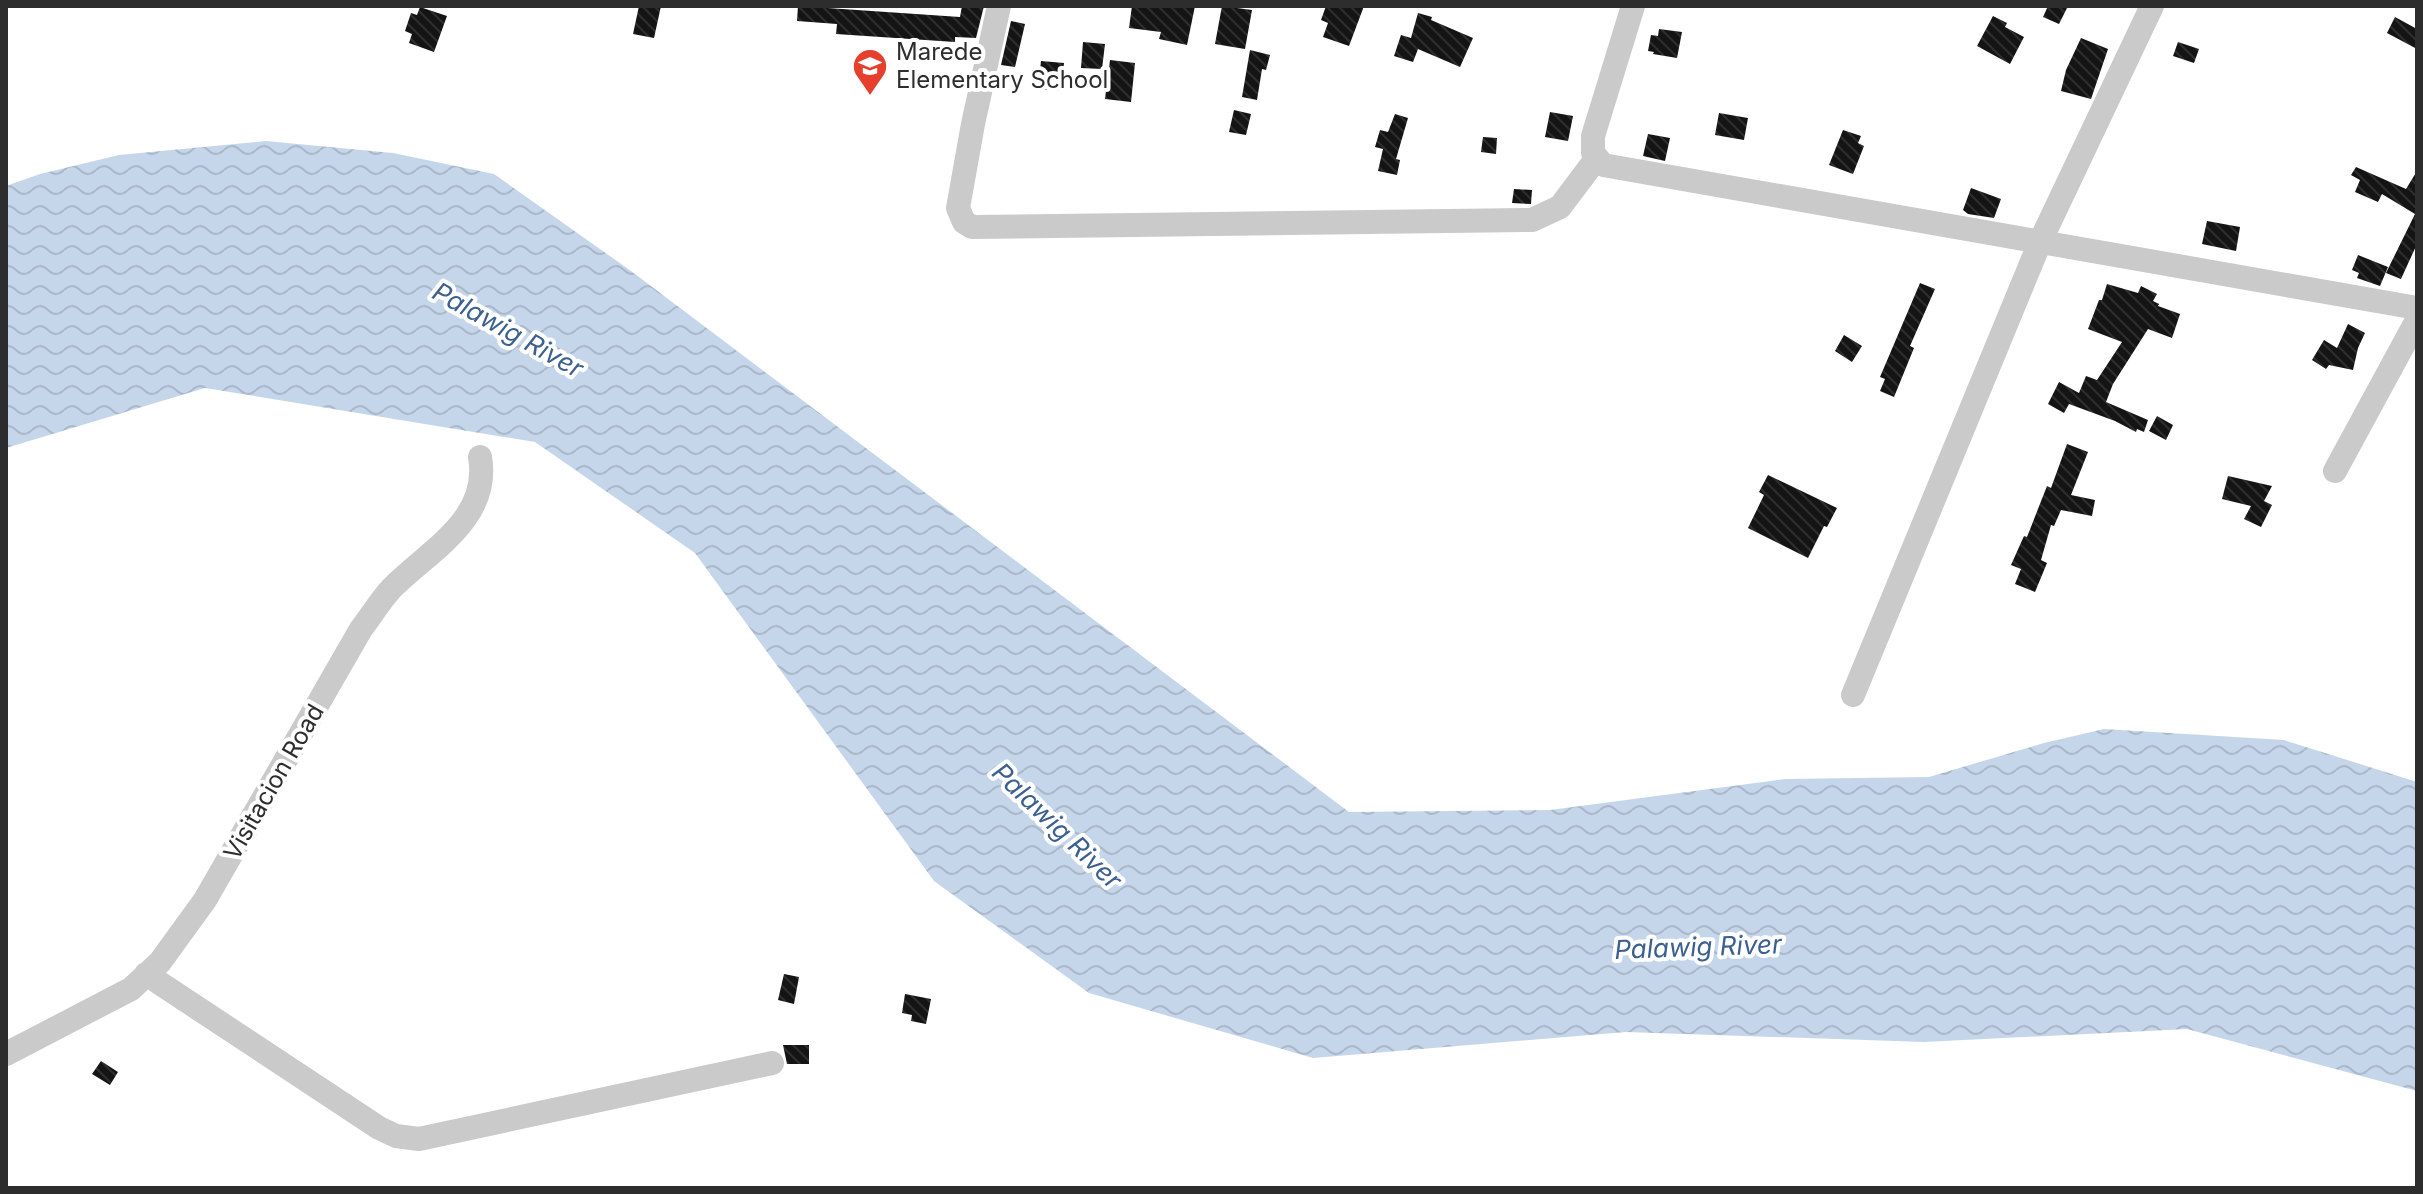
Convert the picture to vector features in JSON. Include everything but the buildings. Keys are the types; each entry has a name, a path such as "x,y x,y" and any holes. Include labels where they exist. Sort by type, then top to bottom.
{"street":[{"path":"999,6 958,208 964,222 972,227 1532,220 1560,207 1596,159"},
{"path":"1633,6 1593,136 1596,159 1613,169 2417,308"},
{"path":"1853,695 2040,242 2152,6"},
{"path":"2335,471 2417,320"},
{"name":"Visitacion Road","path":"6,1054 131,989 160,962 205,900 361,629 390,590 457,530 473,508 480,488 480,457"},
{"path":"146,974 343,1106 379,1128 407,1139 419,1139 772,1063"}],"water":[{"name":"Palawig River","path":"266,141 393,153 494,174 631,271 1349,812 1550,810 1785,779 1929,777 2104,729 2284,740 2417,782 2417,1091 2187,1029 1924,1042 1626,1032 1313,1058 1089,993 934,881 695,553 535,442 205,388 6,448 6,186 40,174 119,155"}],"place":[{"name":"Marede Elementary School","path":"870,97"}]}
